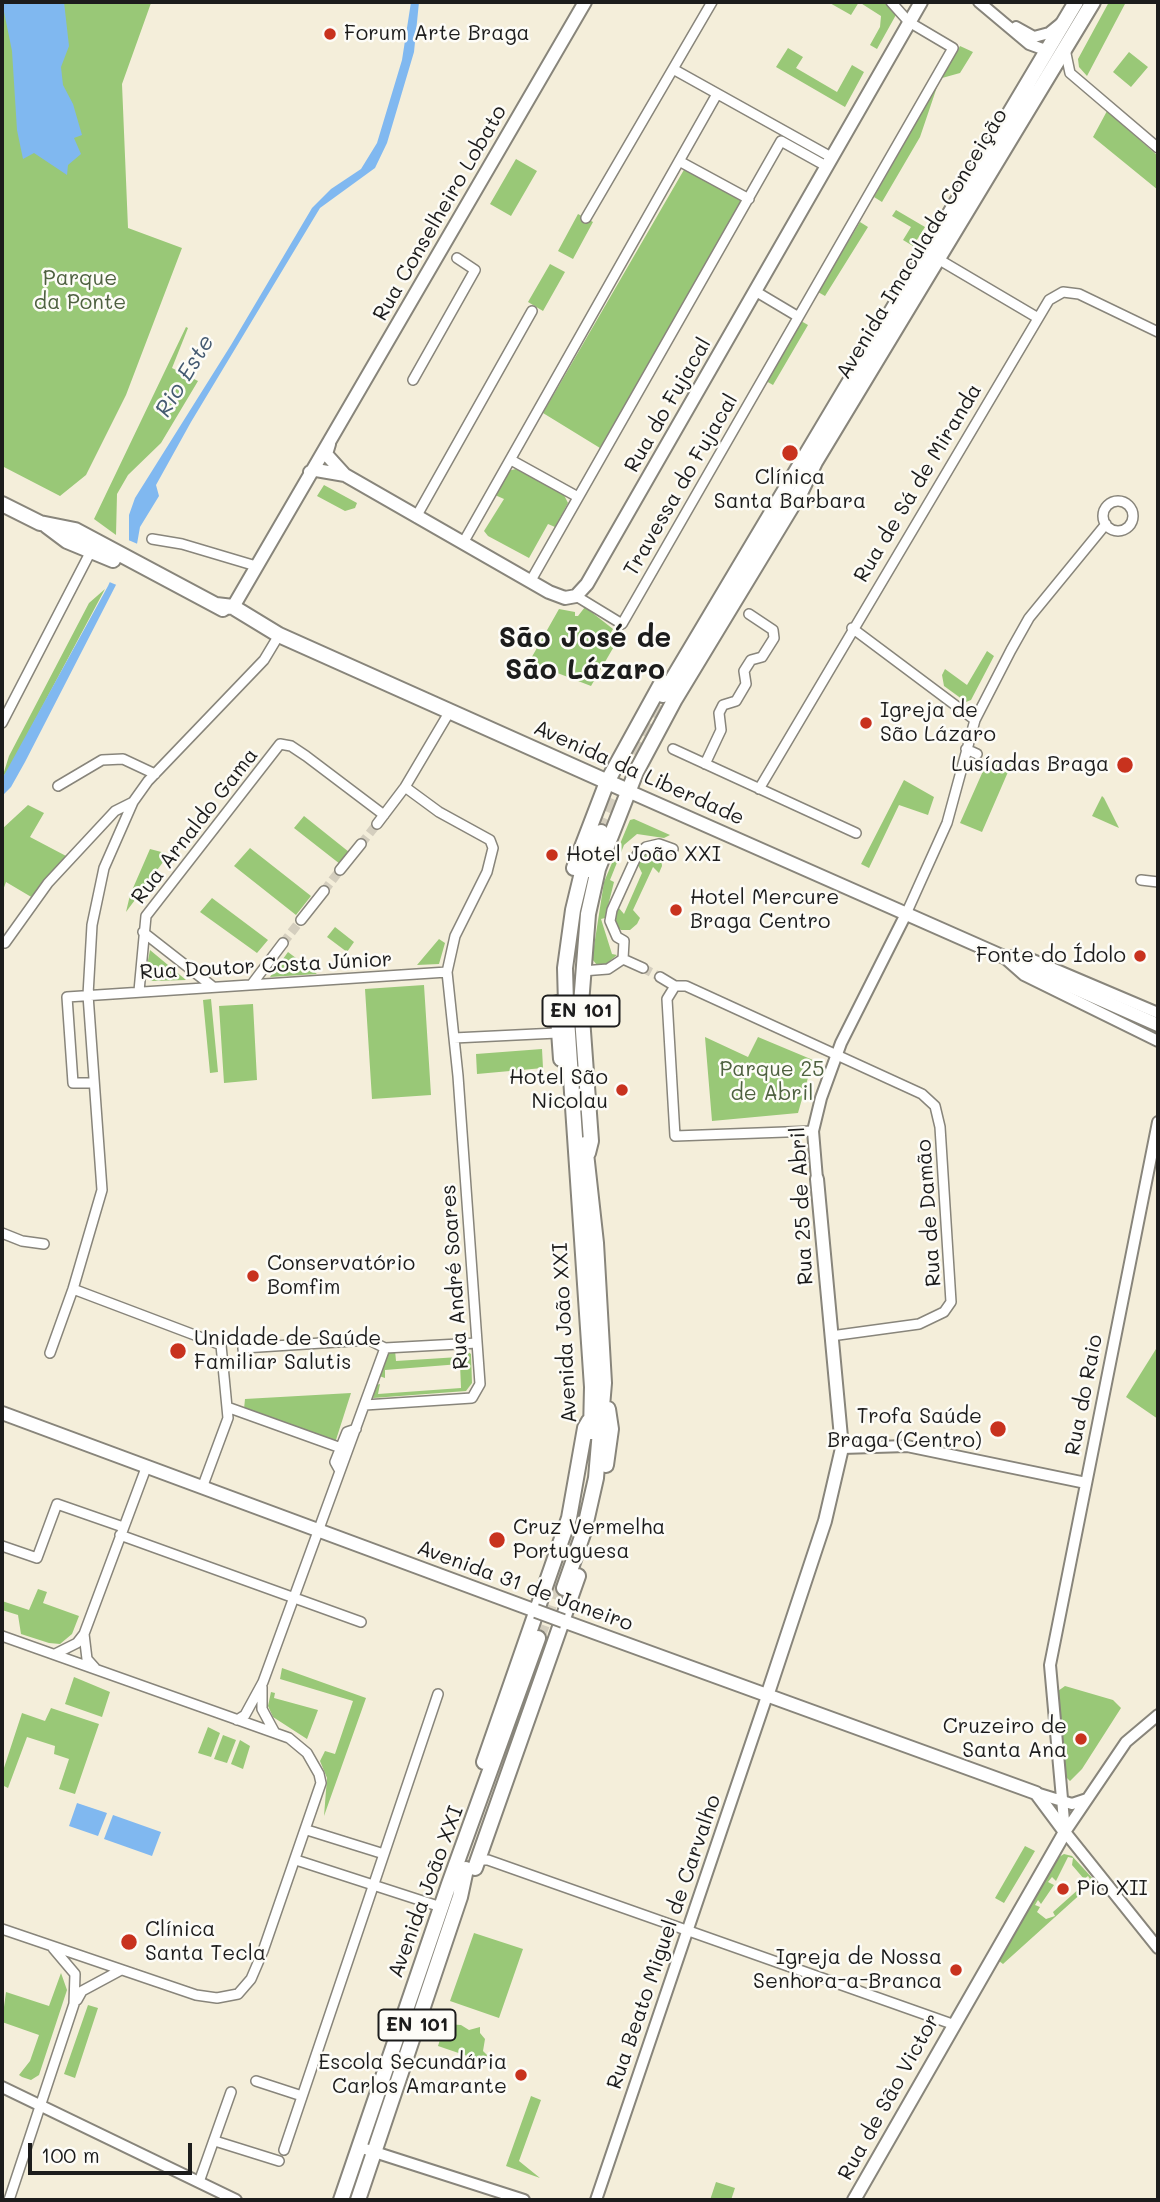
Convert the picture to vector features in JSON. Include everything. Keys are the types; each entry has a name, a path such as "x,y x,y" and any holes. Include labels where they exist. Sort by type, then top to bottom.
{"main road":[{"name":"Rua Conselheiro Lobato","path":"310,472 585,2"},
{"name":"Rua do Fujacal","path":"576,596 587,584 921,2"},
{"name":"Avenida Imaculada Conceição","path":"665,696 790,483 809,458 1076,2"},
{"name":"Avenida Imaculada Conceição","path":"607,782 679,653 938,259 1093,2"},
{"path":"1048,51 1065,48"},
{"path":"328,443 326,454 345,475 530,582 565,598 576,596"},
{"name":"Avenida Imaculada Conceição","path":"628,791 675,699 801,491 809,458"},
{"path":"233,607 310,472 316,470 345,475"},
{"path":"6,510 45,525 75,530 107,554"},
{"name":"Avenida da Liberdade","path":"45,525 67,541 147,571 245,622 260,625"},
{"name":"Avenida da Liberdade","path":"216,605 233,607 279,635 1158,1025"},
{"name":"Avenida João XXI","path":"574,1116 569,1106 557,1032 558,967 565,908 580,850 607,782"},
{"name":"Avenida João XXI","path":"588,1153 591,1141 581,1004 588,914 598,869 628,791"},
{"name":"Avenida João XXI","path":"598,830 579,912 571,1005 584,1142 588,1153 604,1383 596,1478 584,1531 561,1587 588,1476 592,1418 574,1116 565,968 583,865 598,830"},
{"name":"Rua 25 de Abril","path":"767,1696 825,1521 842,1448 817,1179"},
{"path":"472,1867 592,1535 605,1477 611,1429 604,1383"},
{"name":"Avenida 31 de Janeiro","path":"2,1413 1036,1793"},
{"path":"449,1884 477,1784 569,1518 585,1428 592,1418"},
{"name":"Avenida João XXI","path":"341,2200 449,1884 541,1639 472,1867 358,2200"},
{"path":"1036,1793 1065,1832"},
{"name":"Rua de São Victor","path":"853,2200 1065,1832"}],"street":[{"path":"586,218 712,2"},
{"path":"891,2 909,22"},
{"path":"979,2 1029,44 1048,51"},
{"path":"998,18 1034,37 1049,33 1068,18"},
{"name":"Travessa do Fujacal","path":"576,596 622,624 953,48 909,22"},
{"path":"1065,48 1070,73 1158,148"},
{"path":"673,69 829,161"},
{"path":"463,543 717,93"},
{"path":"530,582 781,141 829,161"},
{"path":"679,161 749,199"},
{"path":"413,380 475,270 457,258"},
{"path":"938,259 1038,318"},
{"path":"755,291 797,316"},
{"name":"Rua de Sá de Miranda","path":"759,789 852,628 1049,300 1063,292 1079,294 1158,332"},
{"path":"416,517 532,311"},
{"path":"511,460 578,497"},
{"name":"Rua 25 de Abril","path":"817,1179 813,1132 835,1056 906,914 947,823 975,720 1029,618 1106,524"},
{"path":"152,539 182,544 256,566"},
{"path":"2,723 91,551"},
{"path":"705,764 721,730 719,713 723,705 736,701 746,684 744,671 751,660 762,657 774,638 773,630 749,614"},
{"path":"852,628 975,720"},
{"path":"50,1353 74,1290 103,1190 88,995 92,925 104,868 134,802 155,774 264,660 279,635"},
{"path":"377,824 405,788 450,711"},
{"name":"Rua Arnaldo Gama","path":"143,932 146,916 280,744 291,746 306,756 384,815"},
{"path":"966,749 977,754"},
{"path":"673,750 856,833"},
{"path":"58,786 102,760 123,759 155,774"},
{"path":"405,788 439,812 490,840 494,848 487,872 459,926 447,972"},
{"path":"5,943 48,883 115,811 134,802"},
{"path":"340,870 361,844"},
{"path":"622,959 624,941 617,937 610,920 611,910 637,855 646,847 659,844 673,849"},
{"path":"1141,880 1158,881"},
{"path":"300,920 324,891"},
{"path":"143,932 212,986"},
{"path":"139,991 143,932"},
{"path":"252,984 283,943"},
{"name":"Avenida da Liberdade","path":"1002,956 1032,960 1158,1013"},
{"name":"Avenida da Liberdade","path":"1002,956 1024,975 1158,1041"},
{"path":"582,971 608,968 622,959"},
{"path":"622,959 643,968"},
{"name":"Rua Doutor Costa Júnior","path":"88,995 447,972"},
{"name":"Rua André Soares","path":"365,1405 472,1398 480,1384 447,972"},
{"path":"660,977 675,986 686,986 835,1056"},
{"path":"675,986 667,999 674,1136 813,1132"},
{"path":"88,995 67,997 72,1083 94,1083"},
{"path":"454,1038 557,1032"},
{"name":"Rua de Damão","path":"831,1336 919,1324 944,1312 951,1302 953,1290 940,1127 935,1106 922,1094 835,1056"},
{"name":"Rua do Raio","path":"1065,1832 1057,1770 1056,1675 1050,1665 1158,1122"},
{"path":"2,1233 22,1241 44,1244"},
{"path":"74,1290 220,1345 228,1418 202,1488"},
{"path":"244,1359 243,1348 369,1340 385,1348 477,1343"},
{"path":"237,1720 244,1714 262,1682 385,1348"},
{"path":"226,1407 341,1448"},
{"path":"340,1471 335,1462 347,1432 356,1429"},
{"path":"842,1448 906,1446 1086,1483"},
{"path":"55,1654 77,1643 84,1634 146,1468"},
{"path":"2,1546 37,1558 57,1504 361,1622"},
{"path":"84,1634 86,1659 97,1669"},
{"path":"2,1636 295,1742 319,1774 319,1795 296,1860 251,1979 238,1994 217,1998 196,1995 2,1929"},
{"path":"262,1682 262,1709 276,1734"},
{"path":"284,2150 438,1694"},
{"name":"Rua Beato Miguel de Carvalho","path":"596,2200 690,1930 767,1696"},
{"path":"1158,1715 1126,1742 1065,1832 1158,1948"},
{"path":"1036,1793 1048,1784 1057,1770"},
{"path":"1036,1793 1075,1804 1087,1799"},
{"path":"307,1830 384,1854"},
{"path":"296,1860 441,1907"},
{"path":"472,1867 488,1860 952,2024"},
{"path":"49,1944 75,1974 74,2004"},
{"path":"9,2200 74,2004 82,1991 121,1970"},
{"path":"256,2081 302,2096"},
{"path":"2,2087 236,2200"},
{"path":"199,2182 231,2092"},
{"path":"215,2141 279,2161"},
{"path":"359,2147 524,2200"}],"green space":[{"name":"Parque da Ponte","path":"2,2 154,2 151,3 122,84 128,228 182,248 126,395 86,475 60,496 2,466"},
{"path":"828,2 859,2 851,15"},
{"path":"859,2 884,2 897,13 877,49 870,45 880,27 881,16"},
{"path":"1109,2 1126,2 1087,76 1079,67 1078,59"},
{"path":"960,46 973,52 960,73 942,78"},
{"path":"788,48 803,57 796,68 837,92 852,65 864,72 845,107 776,67"},
{"path":"1129,52 1148,67 1131,87 1113,72"},
{"path":"938,84 920,137 882,202 874,197"},
{"path":"1107,111 1158,156 1158,190 1093,137"},
{"path":"516,159 537,171 511,216 490,204"},
{"path":"685,168 742,200 600,448 543,413"},
{"path":"896,210 925,227 913,246 903,240 911,227 892,216"},
{"path":"578,214 593,222 573,259 558,251"},
{"path":"860,222 868,227 825,296 818,292"},
{"path":"550,264 565,272 543,311 528,302"},
{"path":"801,321 808,325 773,385 766,381"},
{"path":"186,327 188,328 172,368 198,381 161,443 128,475 117,494 116,535 94,519"},
{"path":"516,469 564,495 568,503 555,527 548,524 529,558 488,536 484,531 504,499 495,495 507,471"},
{"path":"324,485 357,503 355,508 345,511 317,496"},
{"path":"105,589 2,778 9,756 89,603"},
{"path":"585,607 613,629 609,636 616,643 591,686 529,662 559,609 575,612 575,616 578,616"},
{"path":"987,651 994,656 971,700 966,702 944,686 942,675 945,669 967,685"},
{"path":"987,762 1011,765 982,832 960,823"},
{"path":"904,780 934,797 928,815 899,805 869,868 861,864"},
{"path":"1102,796 1104,798 1119,828 1092,816"},
{"path":"28,805 44,813 30,837 68,857 33,898 6,882 2,893 2,829"},
{"path":"304,816 349,852 340,864 294,828"},
{"path":"634,819 670,835 664,838 637,834 624,845 610,880 614,882 605,918 601,919 612,954 617,955 606,964 597,965 592,959 604,882 630,820"},
{"path":"250,848 311,896 296,915 234,866"},
{"path":"150,849 169,854 126,912 130,895"},
{"path":"652,849 661,854 662,866 659,873 653,867 633,910 640,918 637,924 630,930 621,930 614,923 618,907 624,914 642,873 637,863 638,858"},
{"path":"212,898 268,940 257,953 200,912"},
{"path":"335,927 354,942 347,952 327,937"},
{"path":"439,939 445,943 439,964 417,965"},
{"path":"150,950 186,980 151,981 145,976"},
{"path":"288,952 317,974 270,977"},
{"path":"424,985 431,1095 372,1099 365,989"},
{"path":"211,999 218,1072 210,1073 203,1000"},
{"path":"253,1004 257,1080 224,1083 219,1006"},
{"name":"Parque 25 de Abril","path":"705,1037 748,1057 758,1037 813,1060 798,1113 712,1121"},
{"path":"542,1049 543,1068 477,1074 476,1054"},
{"path":"460,1346 471,1354 472,1383 466,1391 373,1398 376,1385 380,1384 378,1394 461,1388 460,1364 385,1370 385,1378 379,1376 388,1351 395,1350 396,1361 459,1357"},
{"path":"1156,1349 1158,1351 1158,1419 1126,1397"},
{"path":"351,1393 335,1443 244,1409 245,1399"},
{"path":"38,1589 47,1592 43,1603 79,1616 72,1634 60,1644 21,1634 18,1615 2,1610 2,1601 29,1610"},
{"path":"282,1668 366,1698 324,1816 327,1778 320,1761 325,1751 335,1754 353,1701 280,1679"},
{"path":"74,1677 110,1692 102,1717 65,1704"},
{"path":"1065,1686 1113,1700 1121,1708 1082,1769 1070,1781 1065,1776 1058,1691"},
{"path":"271,1692 275,1693 274,1698 318,1710 307,1739 273,1717 268,1706"},
{"path":"51,1708 99,1724 75,1794 59,1789 69,1759 54,1754 55,1746 27,1737 8,1788 2,1785 2,1774 22,1713 45,1721"},
{"path":"208,1727 220,1733 211,1757 198,1753"},
{"path":"223,1735 236,1740 227,1763 214,1759"},
{"path":"240,1740 250,1746 243,1769 231,1764"},
{"path":"1025,1846 1035,1851 1004,1903 995,1898"},
{"path":"1064,1854 1072,1856 1095,1881 1003,1964 999,1961 1059,1857","holes":["1068,1857 1073,1858 1072,1865 1084,1879 1088,1876 1090,1879 1053,1912 1055,1916 1046,1919 1037,1912 1040,1907 1035,1905 1038,1900 1041,1904 1054,1885 1048,1882 1052,1877 1056,1881"]},
{"path":"474,1933 523,1949 499,2018 450,2001"},
{"path":"61,1973 67,1990 39,2075 31,2080 19,2075 30,2061 39,2035 2,2022 6,1992 49,2006"},
{"path":"88,2005 98,2008 75,2078 64,2074"},
{"path":"445,2024 461,2025 469,2030 480,2027 480,2033 485,2039 485,2062 438,2046"},
{"path":"531,2096 541,2100 519,2161 540,2178 506,2166"},
{"path":"716,2182 735,2188 731,2200 710,2200"}],"water":[{"path":"2,2 64,2 69,46 61,67 63,85 73,104 82,135 74,138 81,154 68,165 67,175 34,153 23,159 17,130 12,51"},
{"path":"411,2 419,2 414,52 387,143 375,168 320,208 191,422 156,485 159,496 140,527 137,544 25,762 11,787 2,796 2,779 108,586 129,540 129,515 135,498 231,345 312,208 331,189 361,169 377,143 402,60"},
{"path":"77,1803 107,1813 98,1836 69,1826"},
{"path":"113,1815 161,1832 152,1856 104,1839"}],"pier":[{"path":"126,539 140,545 119,586 107,581"}],"tunnel":[{"path":"601,832 632,763 668,699"},
{"path":"361,844 377,824"},
{"path":"324,891 340,870"},
{"path":"283,943 301,920"},
{"path":"643,968 660,977"},
{"path":"538,1638 557,1585"}],"place":[{"name":"Forum Arte Braga","path":"330,34"},
{"name":"Clínica Santa Barbara","path":"790,453"},
{"name":"Igreja de São Lázaro","path":"866,723"},
{"name":"Lusíadas Braga","path":"1125,765"},
{"name":"Hotel João XXI","path":"552,855"},
{"name":"Hotel Mercure Braga Centro","path":"676,910"},
{"name":"Fonte do Ídolo","path":"1140,956"},
{"name":"Hotel São Nicolau","path":"622,1090"},
{"name":"Conservatório Bomfim","path":"253,1276"},
{"name":"Unidade de Saúde Familiar Salutis","path":"178,1351"},
{"name":"Trofa Saúde Braga (Centro)","path":"998,1429"},
{"name":"Cruz Vermelha Portuguesa","path":"497,1540"},
{"name":"Cruzeiro de Santa Ana","path":"1081,1739"},
{"name":"Pio XII","path":"1063,1889"},
{"name":"Clínica Santa Tecla","path":"129,1942"},
{"name":"Igreja de Nossa Senhora-a-Branca","path":"956,1970"},
{"name":"Escola Secundária Carlos Amarante","path":"521,2075"}],"district":[{"name":"São José de São Lázaro","path":"585,654"}],"water label":[{"name":"Rio Este","path":"185,376"}]}
